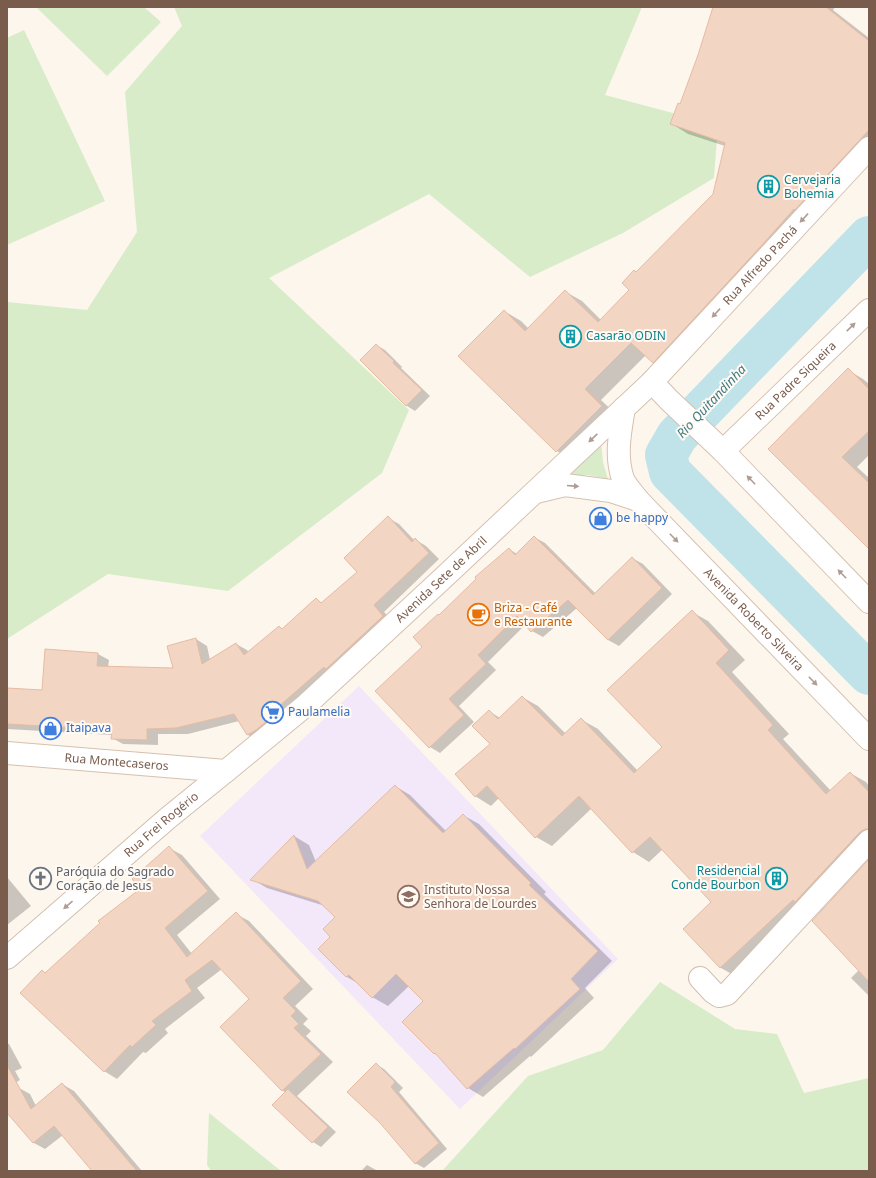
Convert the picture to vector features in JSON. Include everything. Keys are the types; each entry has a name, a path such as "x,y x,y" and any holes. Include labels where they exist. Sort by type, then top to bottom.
{"main road":[{"name":"Rua Alfredo Pachá","path":"652,382 869,148"},
{"name":"Rua Padre Siqueira","path":"720,448 869,310"},
{"path":"652,382 720,448 869,602"},
{"name":"Avenida Sete de Abril","path":"226,771 305,706 535,493 652,382"},
{"name":"Avenida Roberto Silveira","path":"624,408 619,435 619,461 624,481 638,500 869,739"},
{"name":"Avenida Roberto Silveira","path":"535,493 565,485 611,491 638,500"},
{"name":"Rua Montecaseros","path":"7,753 226,771"},
{"name":"Rua Frei Rogério","path":"7,958 162,824 226,771"},
{"path":"700,978 713,992 719,996 727,994 869,841"}],"shaded area":[{"name":"Instituto Nossa Senhora de Lourdes","path":"359,686 618,959 460,1109 200,836"}],"green space":[{"path":"36,7 144,7 161,22 107,76"},
{"path":"174,7 642,7 605,95 718,125 714,178 623,233 530,277 429,194 269,278 409,410 382,473 228,591 108,574 7,639 7,302 87,310 137,232 125,92 182,26"},
{"path":"24,30 105,201 7,245 7,38"},
{"path":"601,442 603,462 608,479 588,475 566,475"},
{"path":"660,982 735,1029 777,1034 804,1093 869,1078 869,1171 442,1171 528,1076 603,1050"},
{"path":"209,1113 281,1171 211,1171 207,1165"}],"building":[{"name":"Cervejaria Bohemia","path":"713,7 826,7 869,41 869,130 795,210 794,209 653,363 631,343 585,389 602,406 556,452 458,356 504,310 525,331 565,290 598,322 629,290 622,283 634,270 636,272 713,194 725,143 670,124 678,103 680,104 698,55"},
{"path":"376,344 394,361 393,363 422,390 406,406 360,360"},
{"path":"848,368 869,389 869,431 842,457 869,483 869,549 768,449"},
{"path":"388,516 412,542 415,538 429,553 374,605 383,616 326,669 324,667 277,708 279,711 256,730 247,735 234,714 176,728 147,729 147,740 111,739 112,730 7,724 7,688 42,690 45,649 98,653 97,666 173,668 167,646 196,638 202,664 236,643 244,655 279,626 282,629 316,598 321,603 357,572 344,558"},
{"path":"534,536 593,595 632,557 662,588 608,640 568,600 531,632 517,616 478,655 486,664 449,699 464,715 429,748 375,691 422,647 413,637 438,614 439,615 476,579 475,577 509,548 515,555"},
{"path":"692,610 729,650 716,663 773,725 768,730 826,794 850,772 869,792 869,829 865,829 860,832 795,902 793,900 720,968 683,929 711,902 650,837 632,853 579,796 535,838 487,786 475,797 455,774 490,744 472,726 489,710 498,719 522,696 562,736 581,718 634,773 662,747 607,690"},
{"path":"395,785 443,833 463,814 531,883 529,885 598,951 571,979 580,989 515,1049 514,1048 467,1089 435,1053 434,1054 402,1022 423,1001 396,974 372,998 349,975 346,977 318,949 330,937 323,929 335,917 318,901 250,880 294,835 307,869"},
{"path":"169,846 208,891 165,928 187,957 236,912 301,981 283,998 296,1011 291,1016 299,1024 294,1028 321,1054 282,1091 220,1027 249,999 212,960 185,980 192,991 152,1021 156,1025 132,1047 130,1045 104,1072 20,993 42,970 45,973 100,923 98,921 140,889 132,879"},
{"path":"869,859 869,982 812,921"},
{"path":"376,1063 395,1082 391,1087 439,1143 415,1164 380,1123 347,1092"},
{"path":"7,1065 31,1109 62,1083 137,1171 92,1171 54,1126 33,1143 7,1113"},
{"path":"288,1089 328,1127 312,1143 272,1105"}],"waterway":[{"name":"Rio Quitandinha","path":"869,237 677,436 666,455 670,472 869,674"}],"place":[{"name":"Cervejaria Bohemia","path":"768,187"},
{"name":"Casarão ODIN","path":"571,336"},
{"name":"be happy","path":"600,518"},
{"name":"Briza - Café e Restaurante","path":"479,615"},
{"name":"Paulamelia","path":"273,712"},
{"name":"Itaipava","path":"50,728"},
{"name":"Residencial Conde Bourbon","path":"776,878"},
{"name":"Paróquia do Sagrado Coração de Jesus","path":"40,879"},
{"name":"Instituto Nossa Senhora de Lourdes","path":"409,897"}]}
